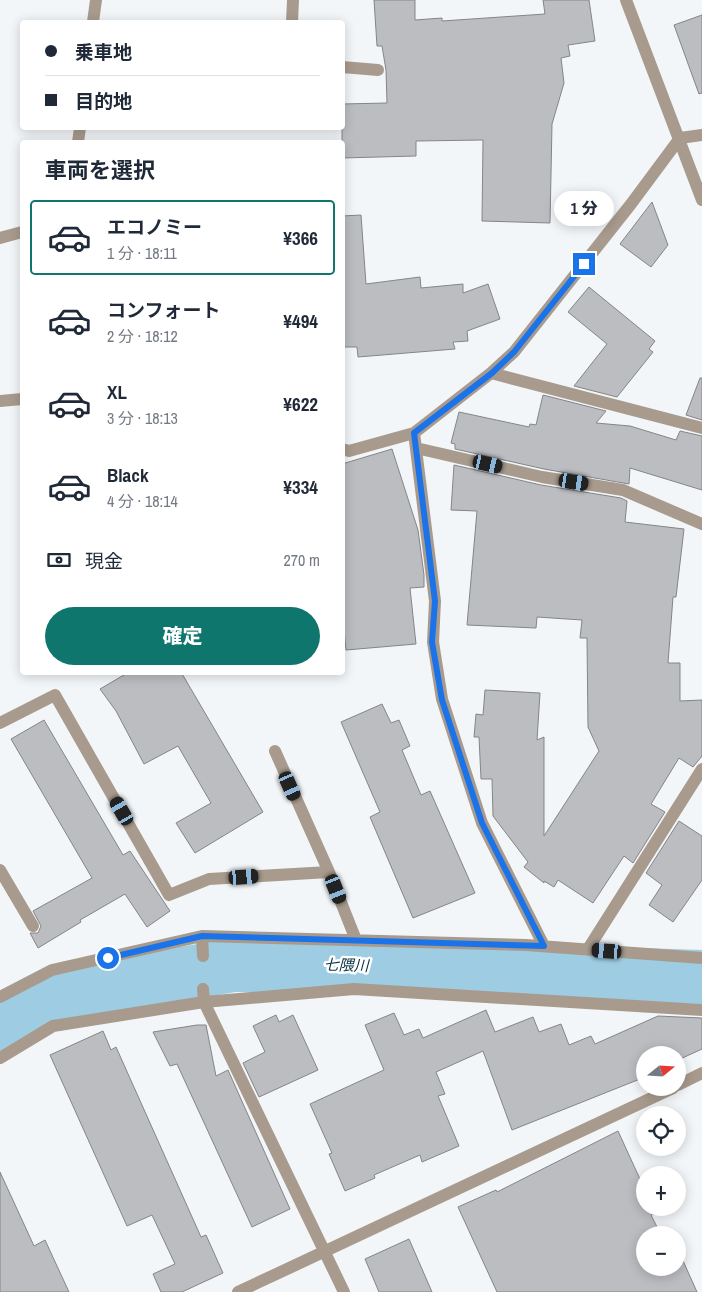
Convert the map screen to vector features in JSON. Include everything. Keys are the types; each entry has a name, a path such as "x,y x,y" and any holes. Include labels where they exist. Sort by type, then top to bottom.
{"street":[{"path":"93,20 96,0"},
{"path":"292,20 293,0"},
{"path":"626,0 702,200"},
{"path":"345,67 378,70"},
{"path":"345,450 349,451 414,433 492,373 520,344 631,204 680,138 702,135"},
{"path":"0,238 20,233"},
{"path":"492,373 702,428"},
{"path":"0,401 20,399"},
{"path":"414,433 435,601 432,642 442,700 482,823 544,946"},
{"path":"416,448 542,477 623,490 702,524"},
{"path":"0,723 56,695 169,895 209,880 329,872"},
{"path":"275,751 329,872 356,940"},
{"path":"588,950 702,769"},
{"path":"0,870 33,926"},
{"path":"0,997 52,970 202,936 526,945 702,958"},
{"path":"202,936 203,956"},
{"path":"0,1058 53,1026 203,995 354,989 702,1010"},
{"path":"203,995 344,1292"},
{"path":"686,1081 702,1073"},
{"path":"238,1292 655,1096"}],"building":[{"path":"374,0 415,0 415,20 442,18 442,21 545,14 543,0 589,0 595,41 568,45 570,56 561,58 564,83 552,124 550,223 482,221 483,140 416,141 416,156 345,158 345,140 342,140 342,130 345,130 345,104 387,103 386,70 382,46 377,46"},
{"path":"702,15 702,93 699,94 674,25"},
{"path":"652,202 668,245 651,267 620,244"},
{"path":"361,215 366,284 420,277 421,288 463,284 463,293 488,284 500,319 467,331 468,341 453,342 455,349 358,357 357,347 345,347 345,216"},
{"path":"589,287 655,341 649,349 653,352 617,397 574,386 607,344 568,312"},
{"path":"700,378 702,378 702,420 686,415"},
{"path":"543,395 606,411 596,423 630,426 676,440 680,431 702,436 702,490 630,468 629,484 544,469 455,449 455,444 451,443 459,412 529,427 530,424 536,425"},
{"path":"392,449 418,530 424,575 424,587 410,588 416,644 346,650 345,463"},
{"path":"454,465 541,485 621,498 627,501 625,522 684,529 676,597 673,597 668,663 680,663 680,701 702,700 702,756 693,767 679,758 651,804 665,812 633,863 624,856 593,903 558,880 554,887 544,881 544,883 524,867 528,862 493,816 492,779 481,779 479,737 474,737 476,714 483,715 485,690 540,693 537,740 544,737 544,836 599,751 588,727 587,638 580,638 582,620 537,617 536,628 467,625 477,511 451,510"},
{"path":"124,675 183,675 263,812 195,853 176,823 211,803 178,746 144,764 116,711 100,689"},
{"path":"382,704 391,723 399,720 410,746 402,750 421,795 430,791 475,893 413,918 370,817 380,812 341,722"},
{"path":"44,720 123,855 130,851 170,911 147,927 125,894 80,920 81,922 38,948 30,933 38,933 41,926 33,911 92,878 11,739"},
{"path":"679,821 702,836 702,880 673,922 649,905 662,885 646,873"},
{"path":"486,1010 495,1032 533,1017 539,1032 561,1024 569,1045 591,1036 595,1044 658,1016 702,1018 702,1049 686,1056 686,1046 636,1046 636,1081 512,1130 483,1051 436,1072 445,1094 438,1096 459,1146 422,1162 420,1155 374,1175 375,1178 345,1191 329,1154 332,1153 310,1104 384,1070 365,1025 394,1013 404,1035 419,1029 423,1038"},
{"path":"276,1015 279,1022 293,1015 318,1070 259,1097 243,1063 265,1052 253,1026"},
{"path":"206,1025 216,1076 228,1070 290,1209 252,1227 177,1064 170,1066 153,1032"},
{"path":"103,1031 111,1050 116,1047 201,1237 206,1235 223,1273 182,1292 161,1292 153,1274 175,1264 152,1215 127,1226 50,1055"},
{"path":"618,1131 636,1170 636,1216 652,1216 656,1226 636,1226 636,1276 686,1276 686,1267 697,1292 497,1292 458,1207 496,1190 497,1192"},
{"path":"0,1172 34,1246 45,1240 69,1292 0,1292"},
{"path":"409,1239 432,1292 379,1292 365,1259"}],"waterway":[{"name":"七隈川","path":"0,1027 39,1005 105,987 234,965 344,965 702,977"}],"route":[{"path":"108,958 202,936 544,946 482,823 442,700 432,642 435,601 414,433 492,373 514,352 584,264"}]}
